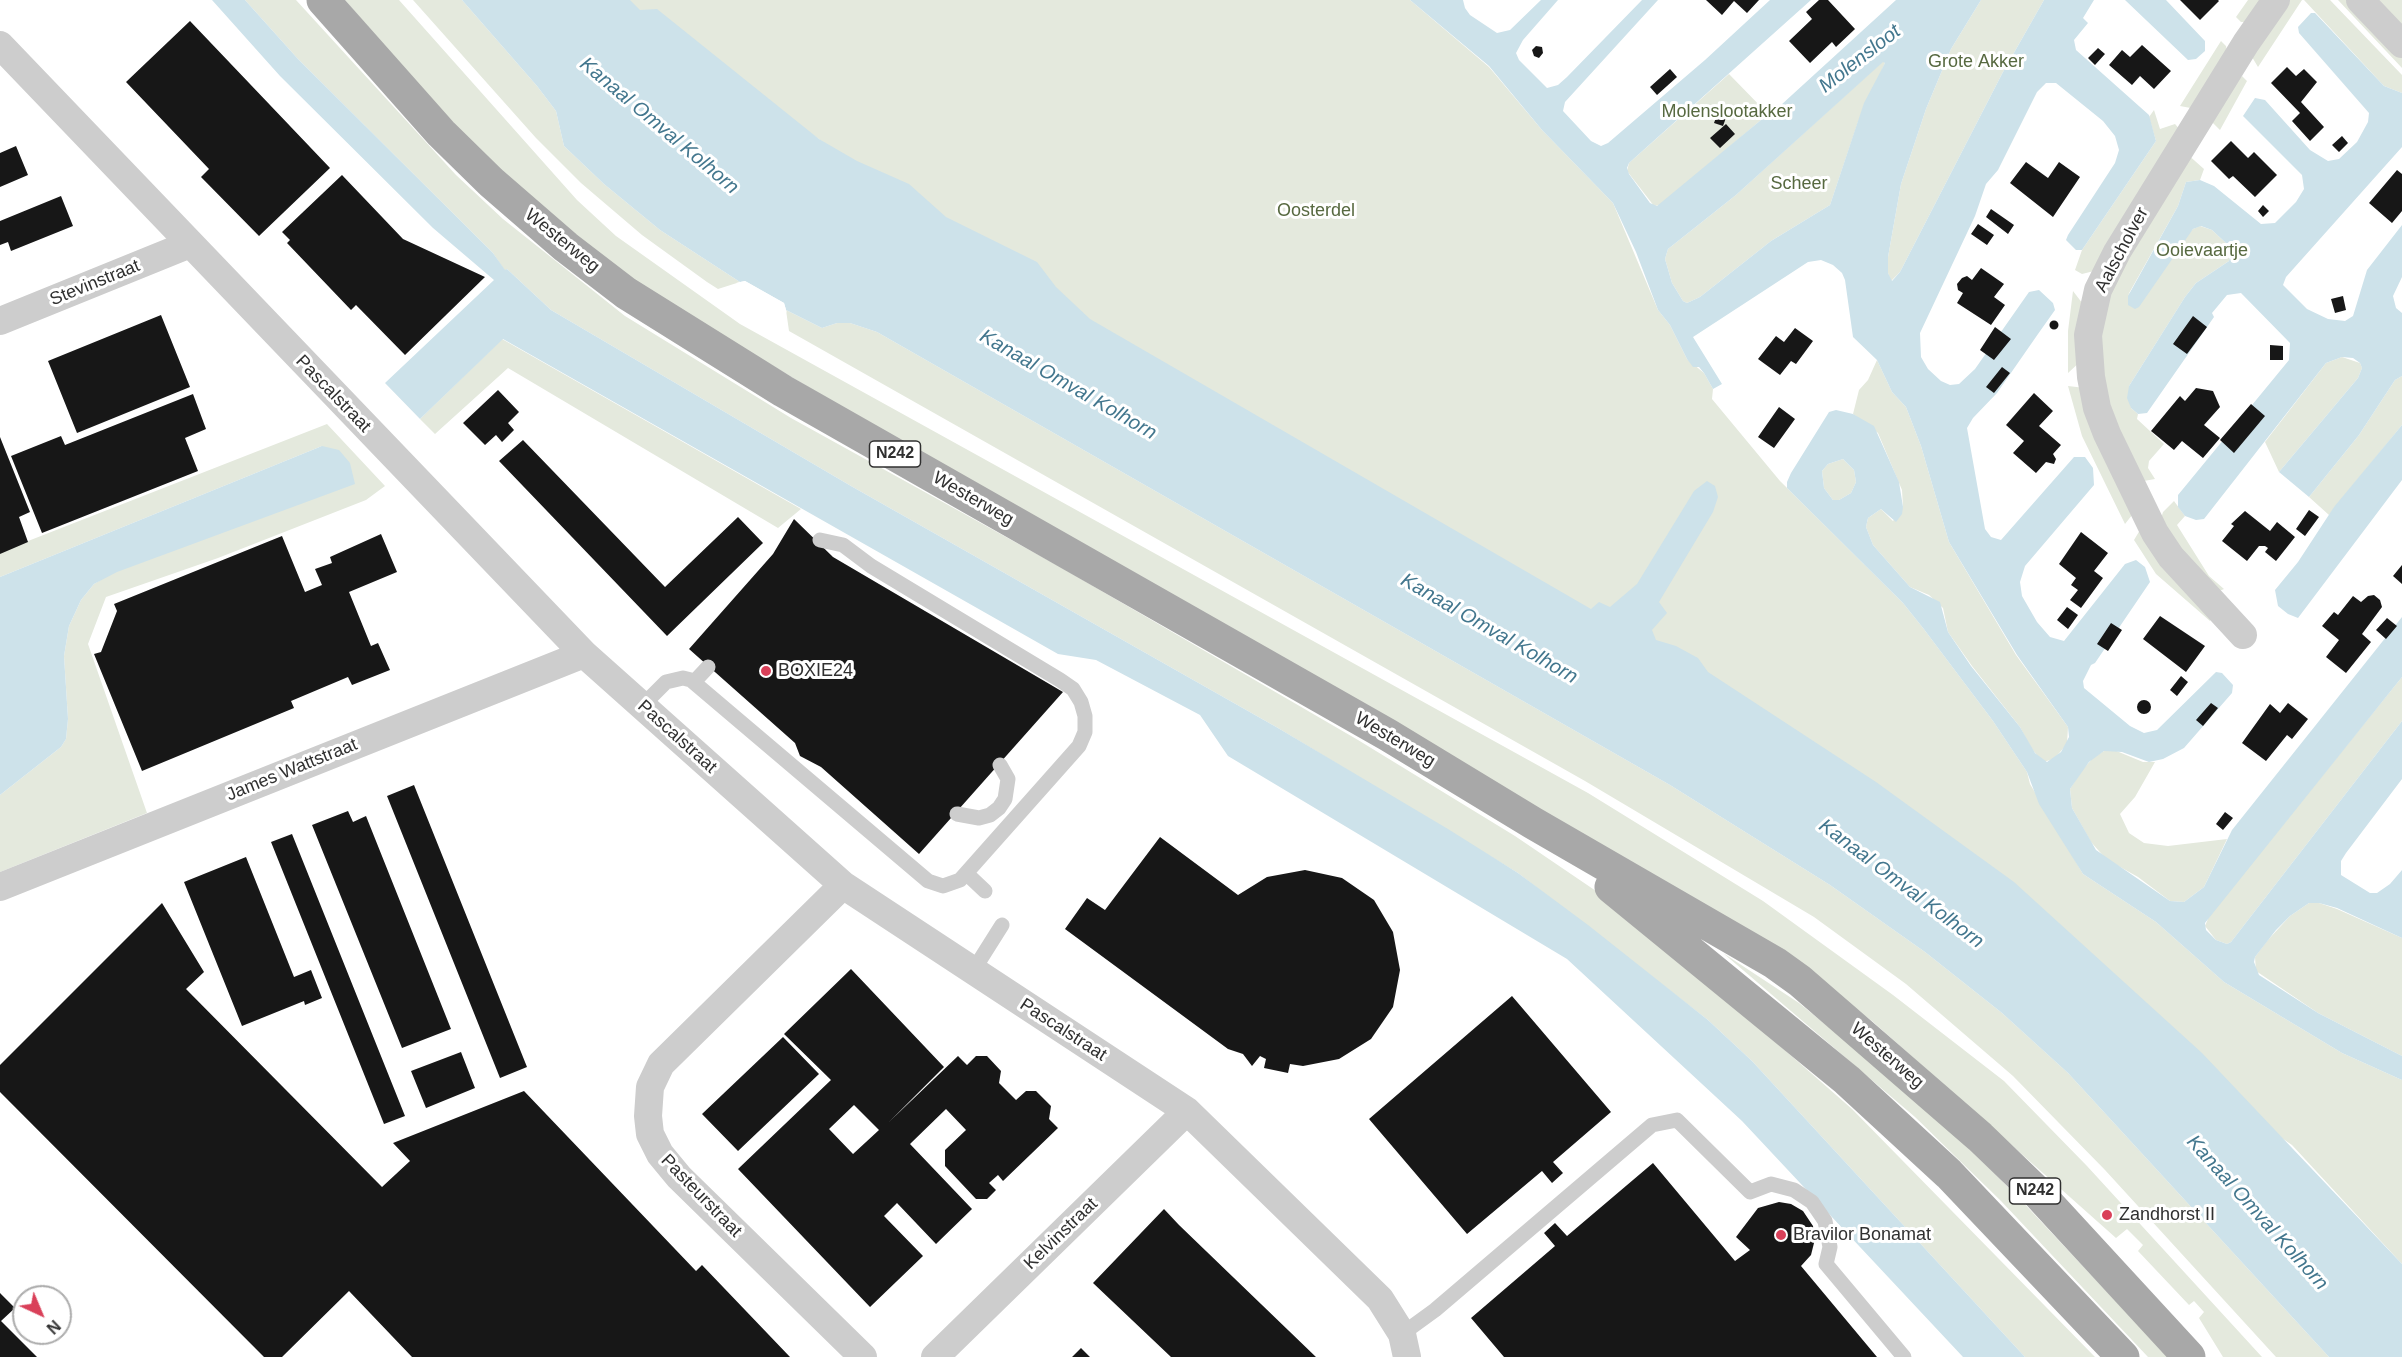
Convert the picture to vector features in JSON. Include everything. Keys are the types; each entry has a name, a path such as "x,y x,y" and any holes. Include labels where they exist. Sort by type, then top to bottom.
{"main road":[{"name":"Westerweg","path":"322,0 441,133 491,182 566,247 626,293 783,390 1388,735 1533,823 1775,963 1800,981 1980,1137 2037,1192 2189,1357"},
{"name":"Westerweg","path":"1533,823 1847,1080 1949,1174 2123,1357"}],"street":[{"name":"Aalscholver","path":"2243,635 2171,557 2155,532 2107,434 2097,408 2091,377 2088,336 2098,290 2117,252 2246,43 2276,0"},
{"path":"2360,0 2402,44"},
{"name":"Pascalstraat","path":"0,45 584,654 843,885 1187,1111 1380,1299 1405,1346"},
{"name":"Stevinstraat","path":"0,321 190,244"},
{"name":"James Wattstraat","path":"0,887 584,654"},
{"name":"Pasteurstraat","path":"843,885 661,1064 650,1087 648,1116 650,1134 660,1154 679,1178 863,1357"},
{"name":"Kelvinstraat","path":"935,1357 1187,1111"}],"lane":[{"path":"642,706 666,682 682,678 694,682 928,881 943,886 952,885 966,874 1079,746 1085,724 1081,702 1073,689 1060,680 871,566 843,545 820,540"},
{"path":"694,682 708,667"},
{"path":"957,814 979,818 990,815 999,808 1005,799 1008,779 1000,765"},
{"path":"966,874 985,891"},
{"path":"973,971 1002,925"},
{"path":"1405,1346 1435,1310 1652,1125 1677,1120 1750,1192 1771,1184 1794,1190 1812,1202 1825,1221 1830,1247 1826,1264 1904,1357"}],"green space":[{"path":"245,0 296,0 456,175 503,219 625,316 791,418 1062,568 1358,740 1515,836 1596,891 1674,953 1852,1109 2095,1357 2025,1357 1752,1061 1708,1020 1518,873 1278,728 851,486 551,310 507,269 505,271 493,253 298,59"},
{"path":"345,0 399,0 577,200 616,236 740,324 1588,793 1763,901 1893,995 2004,1081 2087,1166 2262,1357 2223,1357 2199,1318 2204,1312 2194,1301 2189,1305 2138,1251 2143,1245 2127,1229 2116,1238 1872,1021 1756,936 843,408 634,282 556,223 493,165 413,80"},
{"path":"413,0 462,0 556,111 564,146 604,184 660,230 740,282 718,289 642,235 581,183 536,138"},
{"name":"Oosterdel","path":"621,0 1410,0 1489,67 1542,130 1613,203 1658,310 1670,325 1687,359 1704,373 1713,389 1712,399 1780,481 1903,603 1923,628 1993,721 2027,772 2030,784 2083,874 2156,922 2224,982 2342,1053 2402,1080 2402,1264 2292,1145 988,258"},
{"name":"Grote Akker","path":"1981,0 2044,0 2003,72 1900,272 1891,281 1888,273 1888,257 1901,184 1926,109 1951,49"},
{"path":"2248,0 2266,0 2250,22 2241,22 2236,17"},
{"path":"2282,0 2302,0 2258,67 2249,52"},
{"path":"2304,0 2330,0 2402,75 2402,93 2384,86"},
{"path":"2338,0 2351,0 2402,53 2402,68"},
{"path":"2374,0 2402,0 2402,29"},
{"path":"2221,41 2226,46 2228,57 2196,109 2180,106"},
{"name":"Scheer","path":"1883,61 1885,63 1858,122 1830,205 1771,241 1700,297 1687,303 1683,301 1672,283 1665,259 1668,249 1736,195"},
{"name":"Molenslootakker","path":"1729,74 1768,114 1661,205 1654,206 1627,171 1629,163"},
{"path":"2242,76 2247,81 2220,130 2208,118"},
{"path":"2154,110 2160,129 2175,124 2182,132 2098,270 2082,274 2075,270 2082,250 2156,141 2149,117"},
{"name":"Ooievaartje","path":"2186,153 2204,169 2200,180 2186,182 2178,206 2128,295 2193,229 2200,226 2212,230 2228,245 2231,253 2229,261 2196,283 2185,297 2129,386 2131,408 2138,414 2137,419 2164,444 2149,461 2148,468 2155,479 2138,482 2101,398 2100,306"},
{"path":"2073,291 2086,308 2081,361 2068,373 2068,331"},
{"path":"786,310 822,328 837,323 850,323 877,332 1670,785 1830,885 1925,952 2002,1013 2068,1073 2329,1357 2276,1357 2105,1170 2013,1076 1906,984 1814,917 1585,781 789,331"},
{"path":"502,339 801,509 778,528 508,368 435,434 420,419"},
{"path":"2342,357 2360,363 2362,368 2358,378 2279,472 2265,442 2326,363"},
{"path":"1877,360 1892,392 1906,407 1921,446 1949,542 2016,655 2068,727 2067,744 2054,759 2043,762 2031,748 2020,727 1948,632 1943,608 1929,595 1910,587 1873,545 1866,527 1868,518 1881,509 1893,521 1903,507 1902,490 1878,433 1853,414 1859,390 1868,380"},
{"path":"2402,376 2402,425 2329,515 2309,497 2359,435 2395,380"},
{"path":"2068,386 2085,388 2136,510 2125,524 2082,436"},
{"path":"327,424 385,486 366,500 218,558 106,597 88,644 147,813 0,872 0,795 61,747 66,739 68,719 64,656 69,626 81,600 94,584 322,446 0,577 0,552"},
{"path":"1843,459 1854,470 1856,482 1851,493 1839,500 1833,500 1824,488 1822,471 1828,464"},
{"path":"2174,501 2185,516 2177,525 2209,576 2224,589 2214,593 2159,525 2163,512"},
{"path":"2140,530 2215,614 2210,621 2156,574 2134,540"},
{"path":"2402,677 2402,721 2231,942 2227,944 2216,940 2205,926 2210,914"},
{"path":"2114,750 2143,762 2155,762 2135,797 2120,814 2129,833 2144,843 2168,846 2227,839 2204,887 2184,902 2170,901 2138,877 2106,859 2091,842 2072,808 2070,789 2082,770 2094,757 2104,751"},
{"path":"2309,903 2319,903 2337,909 2402,938 2402,1056 2318,1013 2256,971 2255,957 2267,941 2290,916"},
{"path":"1723,953 1799,1003 1926,1106 2019,1198 2168,1357 2148,1357 2001,1201 1915,1117"}],"water":[{"path":"212,0 245,0 298,59 493,253 505,270 507,269 551,310 851,486 1278,728 1518,873 1588,925 1708,1020 1752,1061 2025,1357 1963,1357 1742,1121 1567,959 1228,756 1200,715 1096,660 1058,654 503,339 420,419 385,383 494,280 433,228 280,76"},
{"name":"Kanaal Omval Kolhorn","path":"462,0 630,0 640,10 657,9 819,139 857,161 909,184 946,217 1037,262 1056,287 1090,319 1591,609 1599,602 1610,607 1637,584 1694,491 1707,481 1715,486 1718,497 1713,512 1659,602 1667,613 1652,630 1656,640 1676,646 1698,658 1708,672 1876,782 2014,882 2202,1053 2402,1264 2402,1357 2329,1357 2068,1073 2002,1013 1925,952 1830,885 1670,785 877,332 850,323 837,323 822,328 786,310 784,303 745,281 740,282 660,230 604,184 564,146 556,111"},
{"name":"Molensloot","path":"1410,0 1463,0 1470,15 1497,33 1510,30 1541,0 1558,0 1523,40 1516,53 1519,60 1547,88 1558,85 1567,77 1642,0 1658,0 1565,102 1563,111 1591,141 1601,146 1608,143 1705,60 1770,0 1811,0 1629,163 1627,168 1629,174 1650,203 1657,206 1767,115 1766,104 1781,105 1896,0 1981,0 1951,49 1926,109 1901,184 1888,257 1888,273 1892,281 1900,272 2003,72 2044,0 2094,0 2083,18 2088,23 2074,40 2076,50 2149,115 2156,141 2082,250 2076,250 2066,240 2068,235 2115,163 2119,150 2115,136 2103,121 2056,83 2046,83 2037,92 1998,170 1986,184 1975,216 1920,333 1921,357 1928,369 1941,381 1950,385 1959,384 1975,369 2029,292 2039,290 2053,303 2055,310 1997,393 1973,418 1967,428 1985,529 1991,537 2001,540 2074,457 2085,457 2093,468 2094,485 2025,566 2020,582 2022,596 2037,622 2050,637 2064,641 2125,564 2136,560 2145,567 2150,582 2095,663 2091,665 2083,681 2084,688 2130,726 2144,733 2157,730 2216,672 2222,673 2233,685 2232,693 2184,748 2163,759 2149,762 2122,752 2104,751 2089,762 2070,789 2072,808 2096,850 2170,901 2184,902 2204,887 2232,830 2402,617 2402,677 2205,923 2206,930 2216,940 2227,944 2231,942 2402,721 2402,779 2346,853 2341,861 2341,875 2370,893 2377,893 2390,884 2402,870 2402,938 2337,908 2309,903 2290,916 2276,930 2255,957 2254,962 2259,975 2318,1013 2402,1056 2402,1080 2342,1053 2224,982 2156,922 2083,874 2039,804 2027,772 1993,721 1923,628 1903,603 1787,488 1791,473 1829,412 1836,410 1853,414 1874,426 1899,482 1903,507 1902,514 1896,522 1881,509 1868,518 1866,527 1873,545 1910,587 1940,602 1948,632 1971,666 2020,727 2035,753 2047,762 2061,752 2069,737 2068,727 2017,655 1949,542 1921,446 1906,407 1892,392 1877,360 1853,337 1842,273 1833,265 1821,260 1808,262 1693,337 1722,384 1713,389 1699,367 1693,367 1687,359 1670,325 1658,310 1636,252 1613,203 1542,130 1489,66","holes":["1883,62 1885,63 1864,103 1830,205 1771,241 1700,297 1687,303 1683,301 1672,283 1665,259 1668,249 1736,195","1843,459 1854,470 1856,482 1851,493 1839,500 1833,500 1824,488 1822,471 1828,464"]},
{"path":"2125,0 2166,0 2205,41 2205,51 2196,59 2188,60"},
{"path":"2311,13 2315,13 2384,86 2402,93 2402,147 2286,277 2283,285 2307,309 2328,319 2345,321 2353,316 2367,270 2402,225 2402,277 2393,296 2396,308 2402,313 2402,376 2395,380 2359,435 2309,497 2279,472 2358,378 2362,368 2360,363 2353,358 2342,357 2326,363 2204,519 2196,520 2185,516 2178,507 2178,495 2289,360 2290,343 2241,293 2227,295 2212,313 2214,317 2147,413 2138,414 2131,408 2127,398 2129,386 2196,283 2229,261 2231,253 2228,245 2212,230 2201,226 2193,229 2139,307 2135,309 2128,305 2128,296 2178,206 2186,182 2200,180 2214,186 2261,224 2275,223 2296,202 2304,189 2302,175 2243,116 2255,98 2265,100 2310,150 2328,161 2339,159 2357,142 2368,122 2369,113 2299,33 2298,27"},
{"path":"2402,425 2402,480 2298,618 2288,614 2278,606 2275,590 2298,562 2334,507"},
{"path":"322,446 339,450 350,463 355,484 117,572 94,584 81,600 69,626 64,656 68,719 66,739 61,747 0,795 0,577"}],"pier":[{"path":"745,281 784,303 787,313 781,305 744,284 736,283"}],"building":[{"path":"1706,0 1759,0 1747,13 1734,1 1722,15"},
{"path":"1819,0 1828,0 1855,29 1836,47 1832,42 1810,63 1789,41 1812,19 1806,12"},
{"path":"2180,0 2218,0 2219,1 2200,20"},
{"path":"190,21 330,168 259,236 201,177 209,169 126,82"},
{"path":"2142,45 2171,71 2154,89 2140,76 2132,85 2109,65 2122,50 2130,57"},
{"path":"1536,46 1542,47 1543,53 1539,58 1534,56 1532,50"},
{"path":"2098,48 2105,54 2095,65 2088,58"},
{"path":"2287,67 2296,76 2304,69 2317,82 2301,102 2324,127 2310,141 2292,121 2300,113 2271,83"},
{"path":"1670,69 1677,77 1657,95 1650,87"},
{"path":"1718,112 1727,115 1723,126 1714,123"},
{"path":"1726,124 1735,134 1720,148 1710,138"},
{"path":"2342,136 2348,143 2339,152 2332,145"},
{"path":"2231,141 2248,158 2254,152 2277,175 2255,197 2233,176 2229,179 2211,161"},
{"path":"16,146 28,175 0,187 0,153"},
{"path":"2026,162 2048,178 2059,162 2080,177 2053,217 2010,183"},
{"path":"2397,170 2402,174 2402,211 2392,223 2369,203"},
{"path":"342,175 403,239 485,277 405,355 356,305 351,310 287,243 290,240 282,232"},
{"path":"61,196 73,226 11,251 8,242 0,245 0,221"},
{"path":"2263,205 2269,211 2263,217 2258,211"},
{"path":"1991,209 2014,225 2008,234 1986,217"},
{"path":"1978,224 1994,235 1987,245 1971,234"},
{"path":"1981,268 2004,284 1994,297 2005,305 1991,325 1957,303 1963,293 1958,290 1957,284 1967,276 1972,280"},
{"path":"2343,296 2346,310 2335,313 2331,299"},
{"path":"161,315 190,387 77,433 48,361"},
{"path":"2193,316 2207,327 2187,354 2173,344"},
{"path":"2054,320 2059,325 2054,330 2049,325"},
{"path":"1995,327 2011,339 1994,360 1980,350"},
{"path":"1795,328 1813,341 1796,364 1791,361 1780,375 1758,359 1776,336 1784,342"},
{"path":"2270,345 2283,346 2283,360 2270,360"},
{"path":"2002,367 2010,373 1994,393 1986,387"},
{"path":"2196,388 2213,391 2220,407 2204,425 2220,438 2203,458 2182,441 2174,450 2151,431 2180,396 2185,401"},
{"path":"498,390 519,412 508,423 514,430 502,442 496,435 485,445 463,423"},
{"path":"2034,393 2053,411 2039,426 2061,445 2053,454 2056,459 2054,464 2046,462 2036,473 2013,453 2024,441 2006,425"},
{"path":"193,394 206,429 185,438 198,471 42,533 11,456 61,436 65,445"},
{"path":"2251,404 2265,416 2234,453 2220,440"},
{"path":"1779,407 1795,419 1774,448 1758,437"},
{"path":"0,437 30,512 19,517 28,542 0,554"},
{"path":"523,440 665,587 738,517 763,543 667,636 499,461"},
{"path":"2309,510 2319,517 2305,536 2296,529"},
{"path":"2245,511 2270,531 2277,522 2295,537 2276,561 2265,552 2268,548 2265,546 2259,546 2247,561 2222,541 2234,526 2231,524"},
{"path":"794,519 833,557 1063,692 919,854 821,767 800,756 795,743 689,649 773,554"},
{"path":"2081,532 2108,553 2094,571 2103,578 2081,608 2070,600 2078,590 2071,585 2076,578 2059,564"},
{"path":"381,534 397,572 349,592 371,646 378,643 390,670 352,685 348,677 291,701 294,708 142,771 94,654 101,652 117,611 114,604 282,536 305,592 322,585 315,569 332,563 330,557"},
{"path":"2402,565 2402,584 2393,576"},
{"path":"2374,595 2380,600 2382,607 2362,634 2371,642 2346,673 2326,657 2339,640 2322,626 2334,612 2338,615 2353,596 2361,602 2368,596"},
{"path":"2067,607 2078,615 2068,629 2057,620"},
{"path":"2160,616 2205,646 2186,672 2143,639"},
{"path":"2387,618 2397,626 2386,639 2376,630"},
{"path":"2111,623 2122,630 2108,651 2097,644"},
{"path":"2181,676 2188,682 2177,696 2170,690"},
{"path":"2144,700 2149,702 2151,707 2149,712 2144,714 2139,712 2137,707 2139,702"},
{"path":"2211,703 2218,708 2203,726 2196,720"},
{"path":"2288,703 2308,719 2292,739 2287,735 2266,761 2242,743 2270,704 2280,713"},
{"path":"414,785 527,1067 500,1078 387,796"},
{"path":"348,811 353,822 366,816 451,1029 402,1048 312,825"},
{"path":"2225,812 2233,818 2223,830 2216,824"},
{"path":"292,834 405,1116 384,1124 271,842"},
{"path":"1160,837 1238,895 1267,877 1305,870 1342,878 1374,900 1393,932 1400,970 1393,1007 1371,1039 1339,1059 1303,1066 1290,1064 1288,1073 1264,1068 1266,1059 1260,1056 1252,1066 1243,1054 1228,1049 1065,929 1087,898 1105,910"},
{"path":"246,857 294,977 311,970 322,998 305,1005 304,1001 242,1026 184,882"},
{"path":"162,903 204,972 186,989 382,1187 410,1161 393,1143 524,1091 696,1271 702,1265 790,1357 412,1357 349,1291 282,1357 264,1357 0,1092 0,1065"},
{"path":"851,969 944,1067 889,1122 958,1056 967,1065 976,1056 987,1056 1001,1071 999,1083 1016,1100 1026,1091 1036,1091 1051,1106 1049,1119 1058,1128 1003,1181 998,1175 989,1183 996,1190 987,1199 976,1199 945,1166 945,1150 966,1130 946,1109 910,1144 972,1209 936,1244 897,1203 884,1216 923,1256 870,1307 738,1169 831,1080 784,1034","holes":["854,1105 879,1130 853,1154 829,1129"]},
{"path":"1512,996 1611,1112 1553,1162 1563,1173 1552,1183 1542,1171 1467,1234 1369,1119"},
{"path":"783,1037 819,1074 738,1151 702,1114"},
{"path":"461,1052 475,1088 426,1108 411,1071"},
{"path":"1653,1163 1735,1261 1750,1250 1736,1237 1758,1208 1779,1202 1791,1204 1803,1211 1813,1226 1815,1239 1811,1255 1801,1266 1877,1357 1504,1357 1471,1318 1555,1246 1544,1233 1555,1223 1567,1236"},
{"path":"1164,1209 1316,1357 1171,1357 1093,1283"},
{"path":"0,1293 12,1305 12,1311 1,1321 12,1332 12,1345 25,1345 37,1357 0,1357"},
{"path":"1081,1348 1090,1357 1072,1357"}],"place":[{"name":"BOXIE24","path":"766,671"},
{"name":"Zandhorst II","path":"2107,1215"},
{"name":"Bravilor Bonamat","path":"1781,1235"}]}
